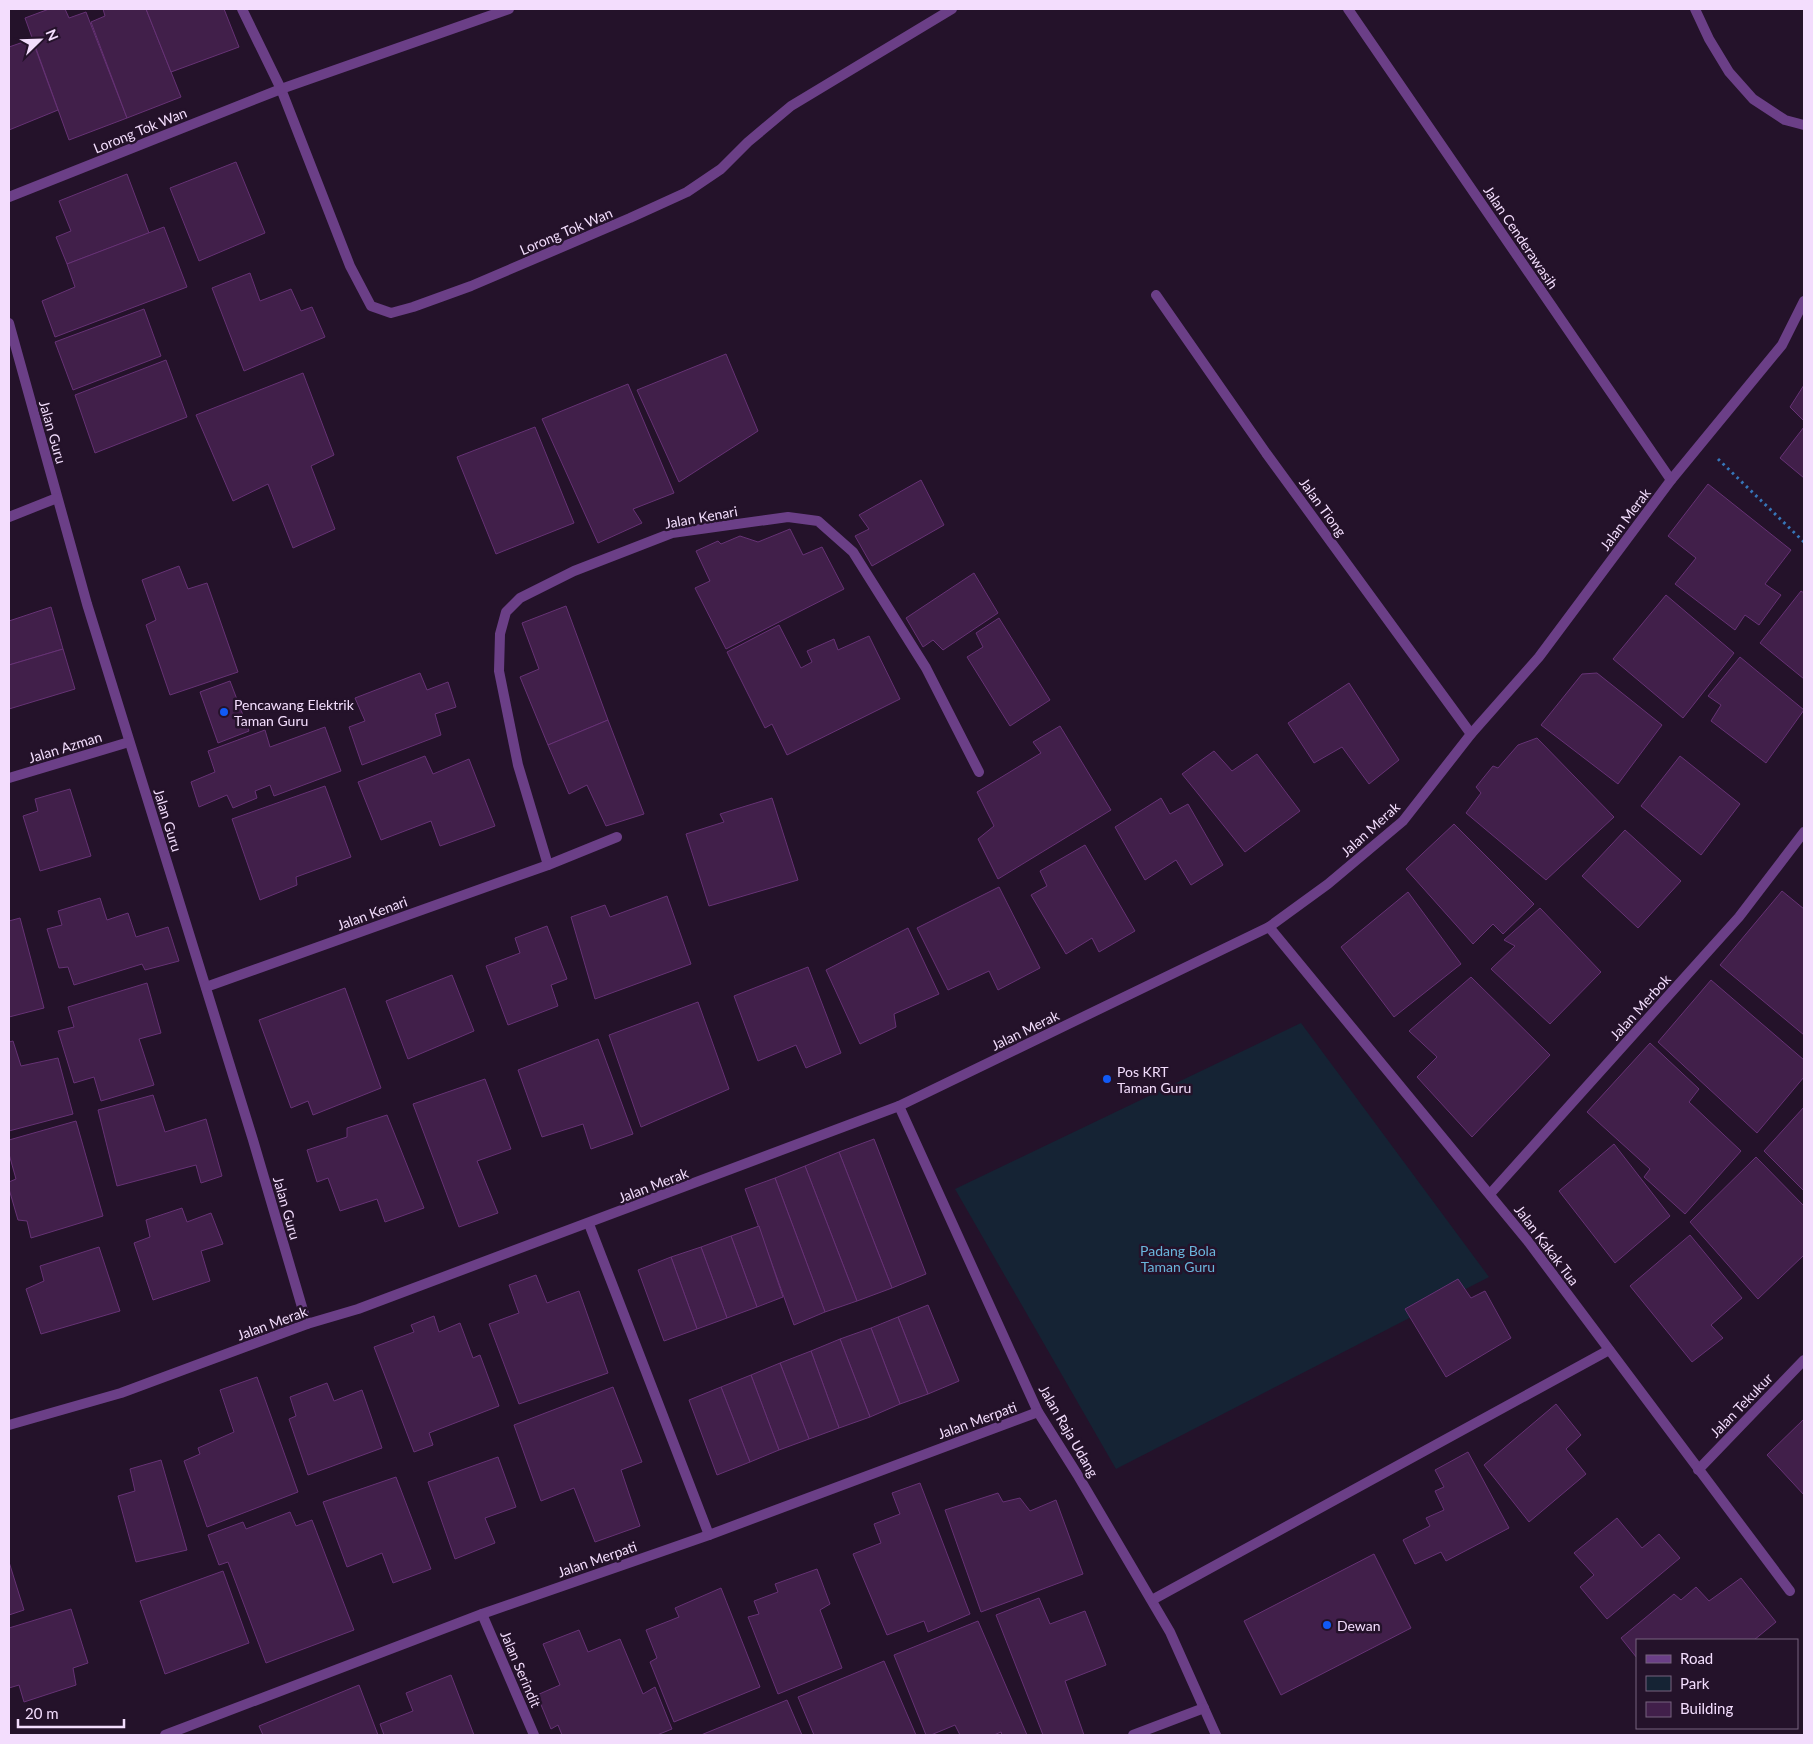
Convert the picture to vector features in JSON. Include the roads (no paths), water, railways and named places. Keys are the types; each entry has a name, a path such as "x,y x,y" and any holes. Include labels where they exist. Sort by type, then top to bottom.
{"street":[{"path":"242,9 281,89"},
{"name":"Lorong Tok Wan","path":"9,198 281,89 509,9"},
{"name":"Jalan Cenderawasih","path":"1348,9 1671,480"},
{"path":"1695,9 1709,39 1729,72 1753,98 1785,120 1804,124"},
{"name":"Lorong Tok Wan","path":"281,89 350,266 372,306 392,313 471,286 687,192 721,169 748,142 791,106 947,10"},
{"name":"Jalan Tiong","path":"1156,295 1266,453 1471,734"},
{"name":"Jalan Merak","path":"9,1425 121,1393 307,1324 358,1309 900,1106 1269,927 1328,884 1403,821 1471,734 1539,657 1671,480 1782,345 1804,301"},
{"name":"Jalan Guru","path":"9,323 87,604 206,987 307,1324"},
{"path":"9,516 57,498"},
{"name":"Jalan Kenari","path":"548,865 518,765 499,671 500,634 506,612 520,598 574,571 672,533 788,517 818,521 853,552 926,668 979,772"},
{"name":"Jalan Azman","path":"9,778 129,742"},
{"name":"Jalan Merbok","path":"1490,1194 1739,916 1804,832"},
{"name":"Jalan Kenari","path":"206,987 548,865 617,838"},
{"name":"Jalan Kakak Tua","path":"1269,927 1527,1240 1790,1591"},
{"name":"Jalan Raja Udang","path":"900,1106 1038,1412 1077,1474 1170,1632 1216,1735"},
{"path":"589,1224 709,1535"},
{"path":"1152,1600 1609,1350"},
{"name":"Jalan Tekukur","path":"1698,1470 1804,1360"},
{"name":"Jalan Merpati","path":"165,1735 482,1614 709,1535 1038,1412"},
{"name":"Jalan Serindit","path":"482,1614 534,1735"},
{"path":"1133,1735 1204,1708"}],"place":[{"name":"Pencawang Elektrik Taman Guru","path":"224,712"},
{"name":"Pos KRT Taman Guru","path":"1107,1079"},
{"name":"Dewan","path":"1327,1625"}],"park label":[{"name":"Padang Bola Taman Guru","path":"1178,1258"}]}
